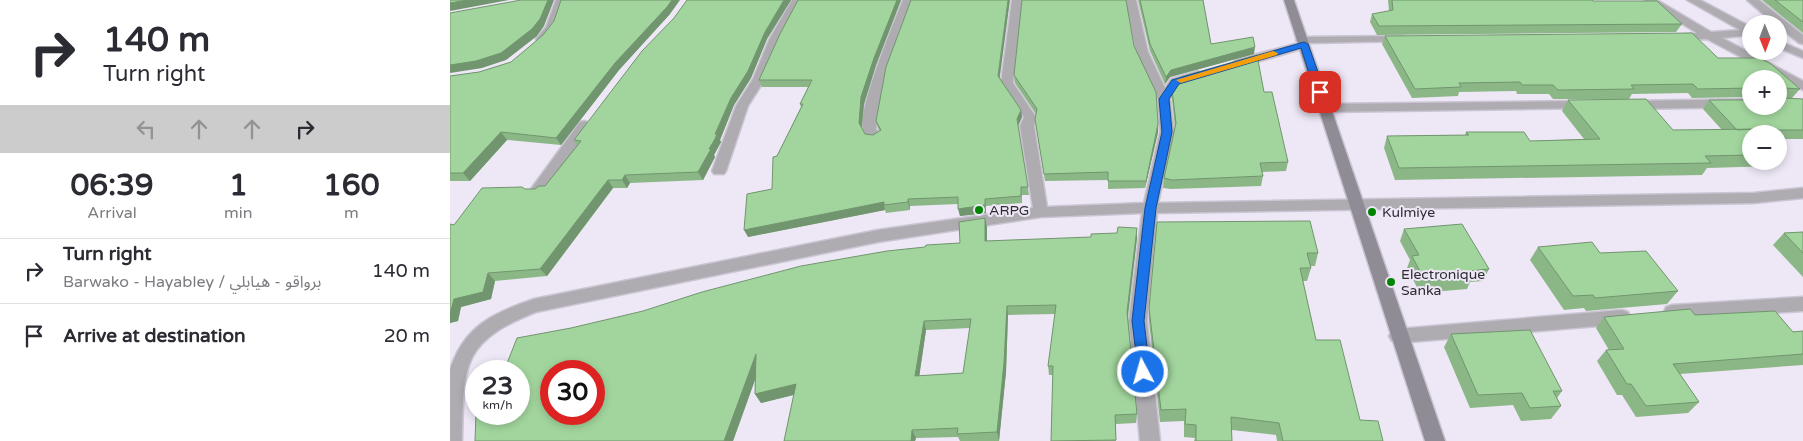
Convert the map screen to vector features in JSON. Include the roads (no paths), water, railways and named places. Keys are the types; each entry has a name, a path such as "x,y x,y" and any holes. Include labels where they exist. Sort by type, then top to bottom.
{"main road":[{"path":"1289,0 1398,336 1435,441"}],"street":[{"path":"532,48 542,40 552,26 561,0"},
{"path":"720,171 742,106 758,79 775,40 797,0"},
{"path":"874,137 869,129 870,113 880,74 908,0"},
{"path":"1018,0 1007,83 1030,117 1027,126 1041,212"},
{"path":"1131,0 1142,52 1164,99 1167,132 1150,208 1138,321 1150,441"},
{"path":"1649,0 1710,36 1803,86"},
{"path":"1692,0 1742,27"},
{"path":"1752,0 1803,41"},
{"path":"1667,38 1742,33"},
{"path":"1226,67 1303,42 1410,39"},
{"path":"1788,48 1803,55"},
{"path":"1164,99 1175,82 1208,72"},
{"path":"1622,105 1742,103"},
{"path":"1325,108 1593,105"},
{"path":"536,192 594,114"},
{"path":"452,441 455,388 460,362 476,336 504,318 534,306 878,236 1041,212 1150,208 1754,198 1803,193"},
{"path":"1655,314 1803,304"},
{"path":"1398,336 1635,316"}],"place":[{"name":"ARPG","path":"979,210"},
{"name":"Kulmiye","path":"1372,212"},
{"name":"Electronique Sanka","path":"1391,282"}]}
